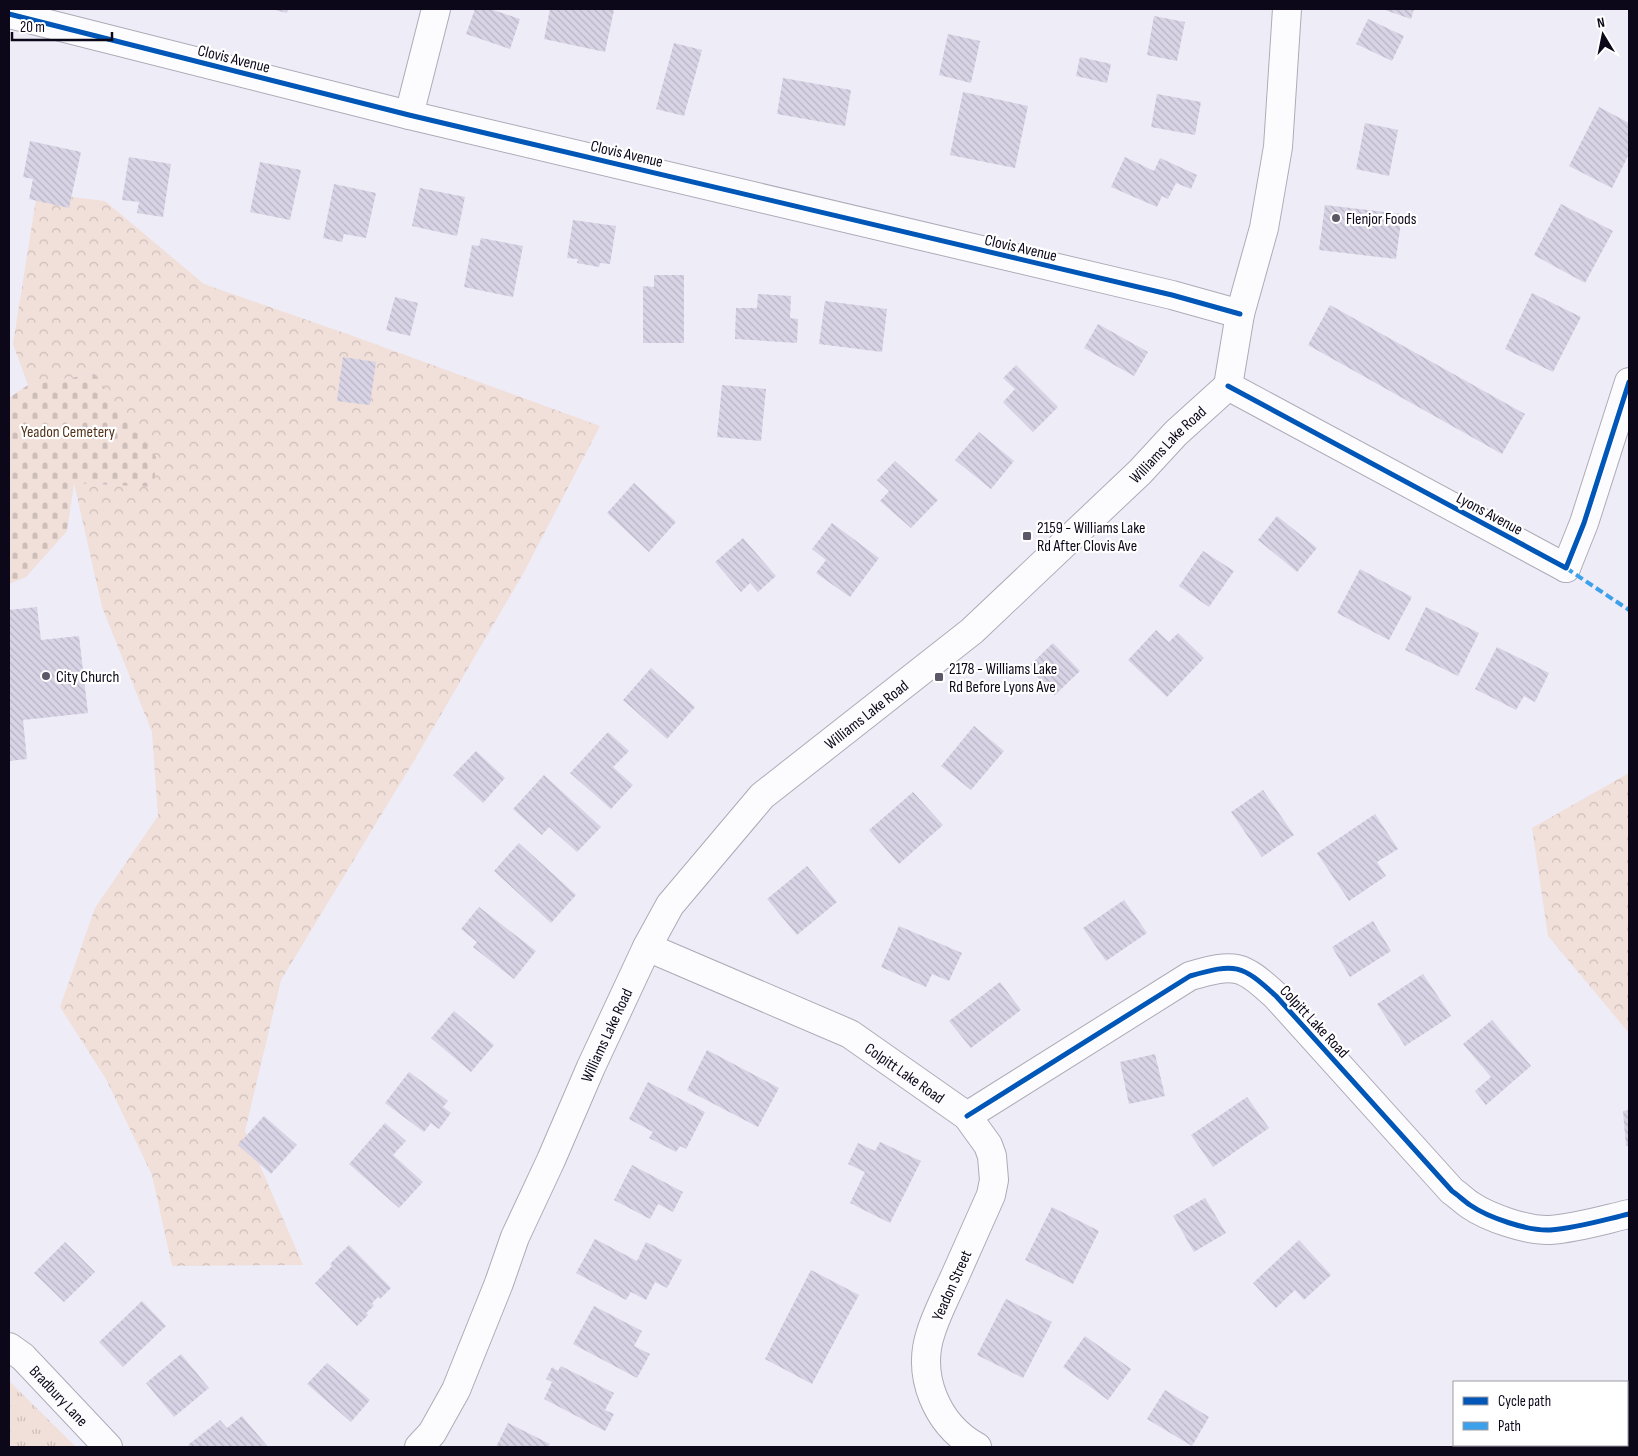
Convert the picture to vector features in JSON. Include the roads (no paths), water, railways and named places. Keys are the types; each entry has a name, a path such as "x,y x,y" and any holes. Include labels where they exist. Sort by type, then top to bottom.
{"street":[{"path":"409,115 436,9"},
{"path":"1228,386 1240,314 1264,228 1278,147 1287,9"},
{"name":"Clovis Avenue","path":"9,14 409,115 1162,293 1240,314"},
{"name":"Lyons Avenue","path":"1228,386 1566,568 1584,523 1629,382"},
{"name":"Williams Lake Road","path":"419,1447 432,1433 456,1390 499,1283 515,1237 551,1160 590,1066 647,947 670,905 762,796 972,631 1140,472 1176,433 1228,386"},
{"name":"Colpitt Lake Road","path":"647,947 850,1034 966,1116 1190,976 1222,968 1234,968 1250,973 1276,996 1452,1190 1471,1205 1519,1226 1550,1230 1590,1224 1629,1214"},
{"name":"Yeadon Street","path":"966,1116 988,1144 992,1156 994,1180 991,1195 930,1333 926,1361 927,1376 936,1405 954,1430 966,1441 977,1447"},
{"name":"Bradbury Lane","path":"9,1346 24,1357 108,1447"}],"place":[{"name":"Flenjor Foods","path":"1336,218"},
{"name":"2159 - Williams Lake Rd After Clovis Ave","path":"1027,536"},
{"name":"City Church","path":"46,676"},
{"name":"2178 - Williams Lake Rd Before Lyons Ave","path":"939,677"}],"park label":[{"name":"Yeadon Cemetery","path":"68,431"}]}
